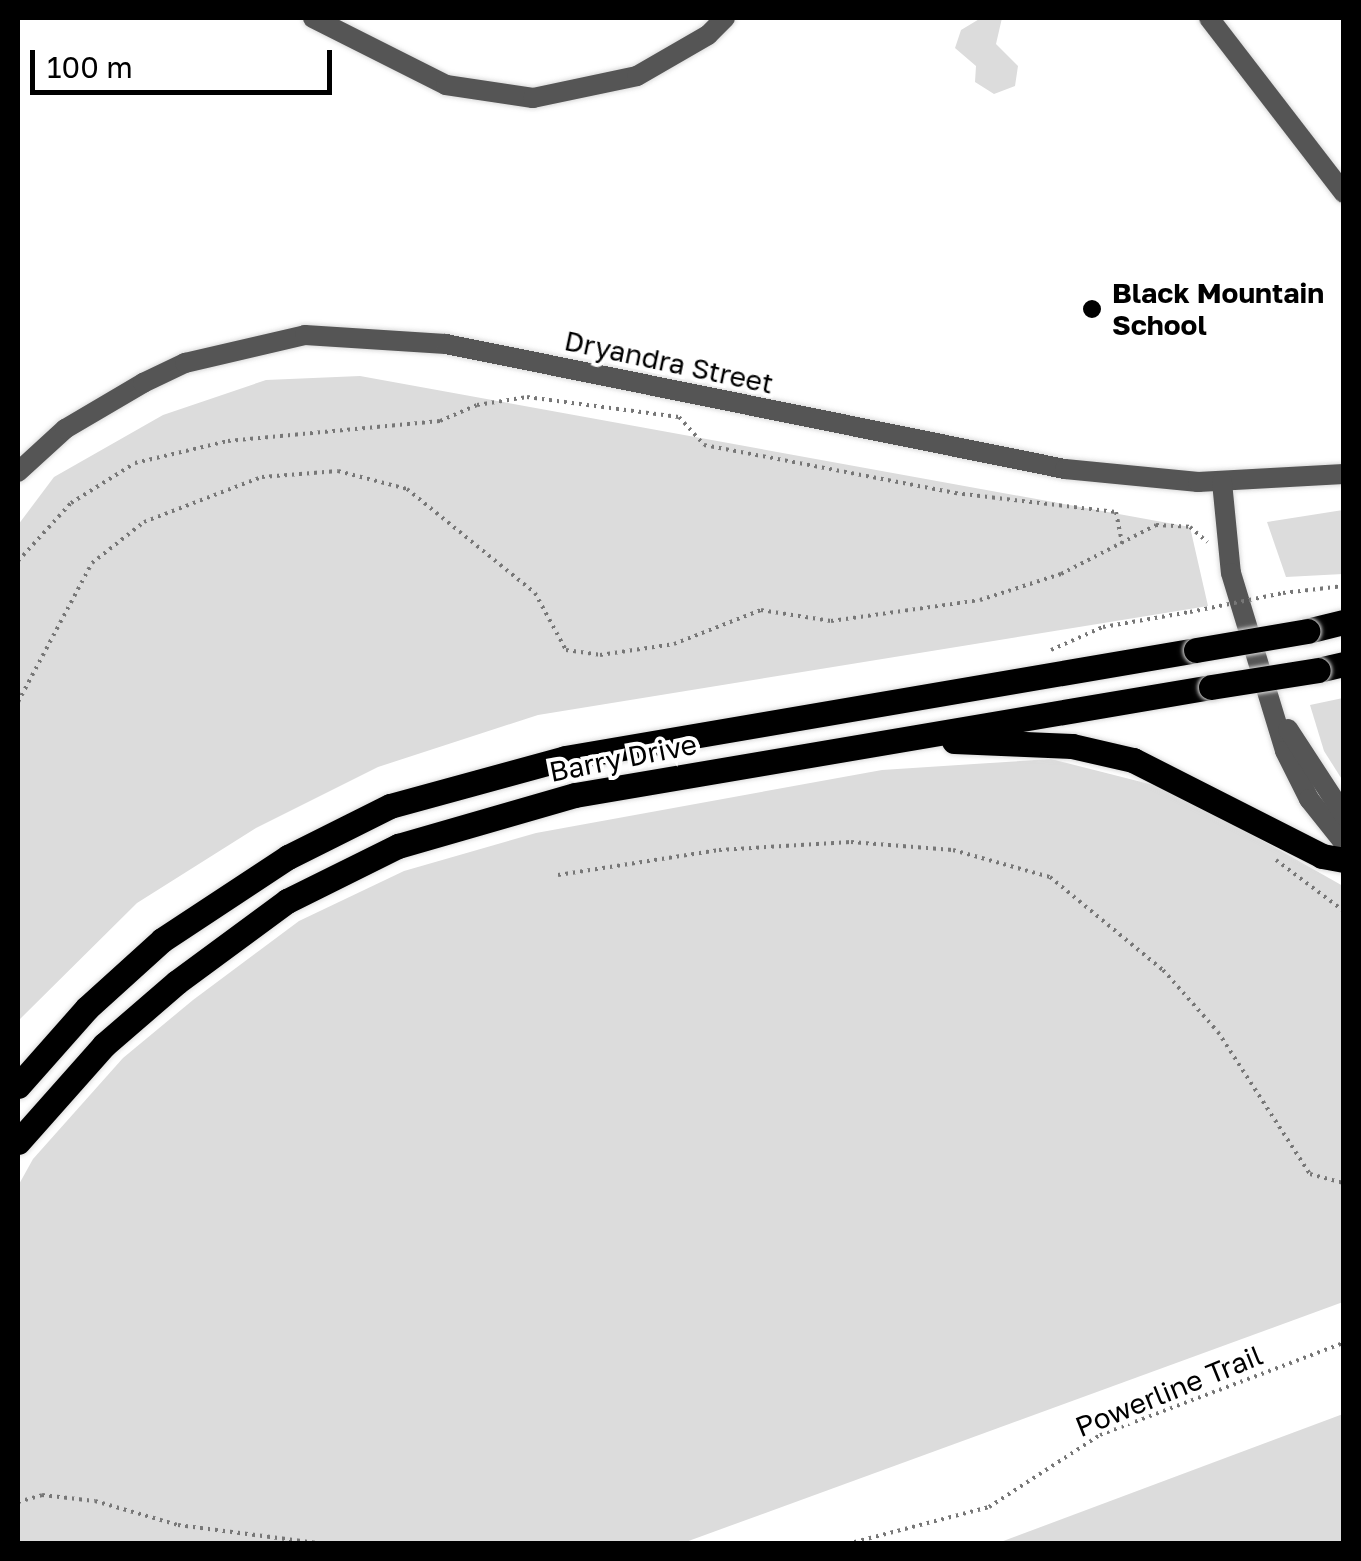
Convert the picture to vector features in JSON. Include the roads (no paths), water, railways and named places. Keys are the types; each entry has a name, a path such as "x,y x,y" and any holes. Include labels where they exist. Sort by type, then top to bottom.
{"main road":[{"name":"Barry Drive","path":"18,1086 87,1008 162,940 288,857 390,806 565,758 1344,622"},
{"name":"Barry Drive","path":"18,1142 104,1045 177,982 288,901 398,846 575,795 1331,667"},
{"path":"885,740 1099,751 1155,768 1272,830 1344,860"}],"street":[{"path":"314,18 446,85 533,98 637,76 708,35 725,18"},
{"path":"1209,18 1334,162 1344,193"},
{"name":"Dryandra Street","path":"18,472 64,429 142,383 185,364 305,334 446,344 1065,469 1222,482 1344,474"},
{"path":"1222,482 1231,574 1296,777 1344,843"},
{"path":"1271,702 1344,815"}],"place":[{"name":"Black Mountain School","path":"1092,309"}]}
